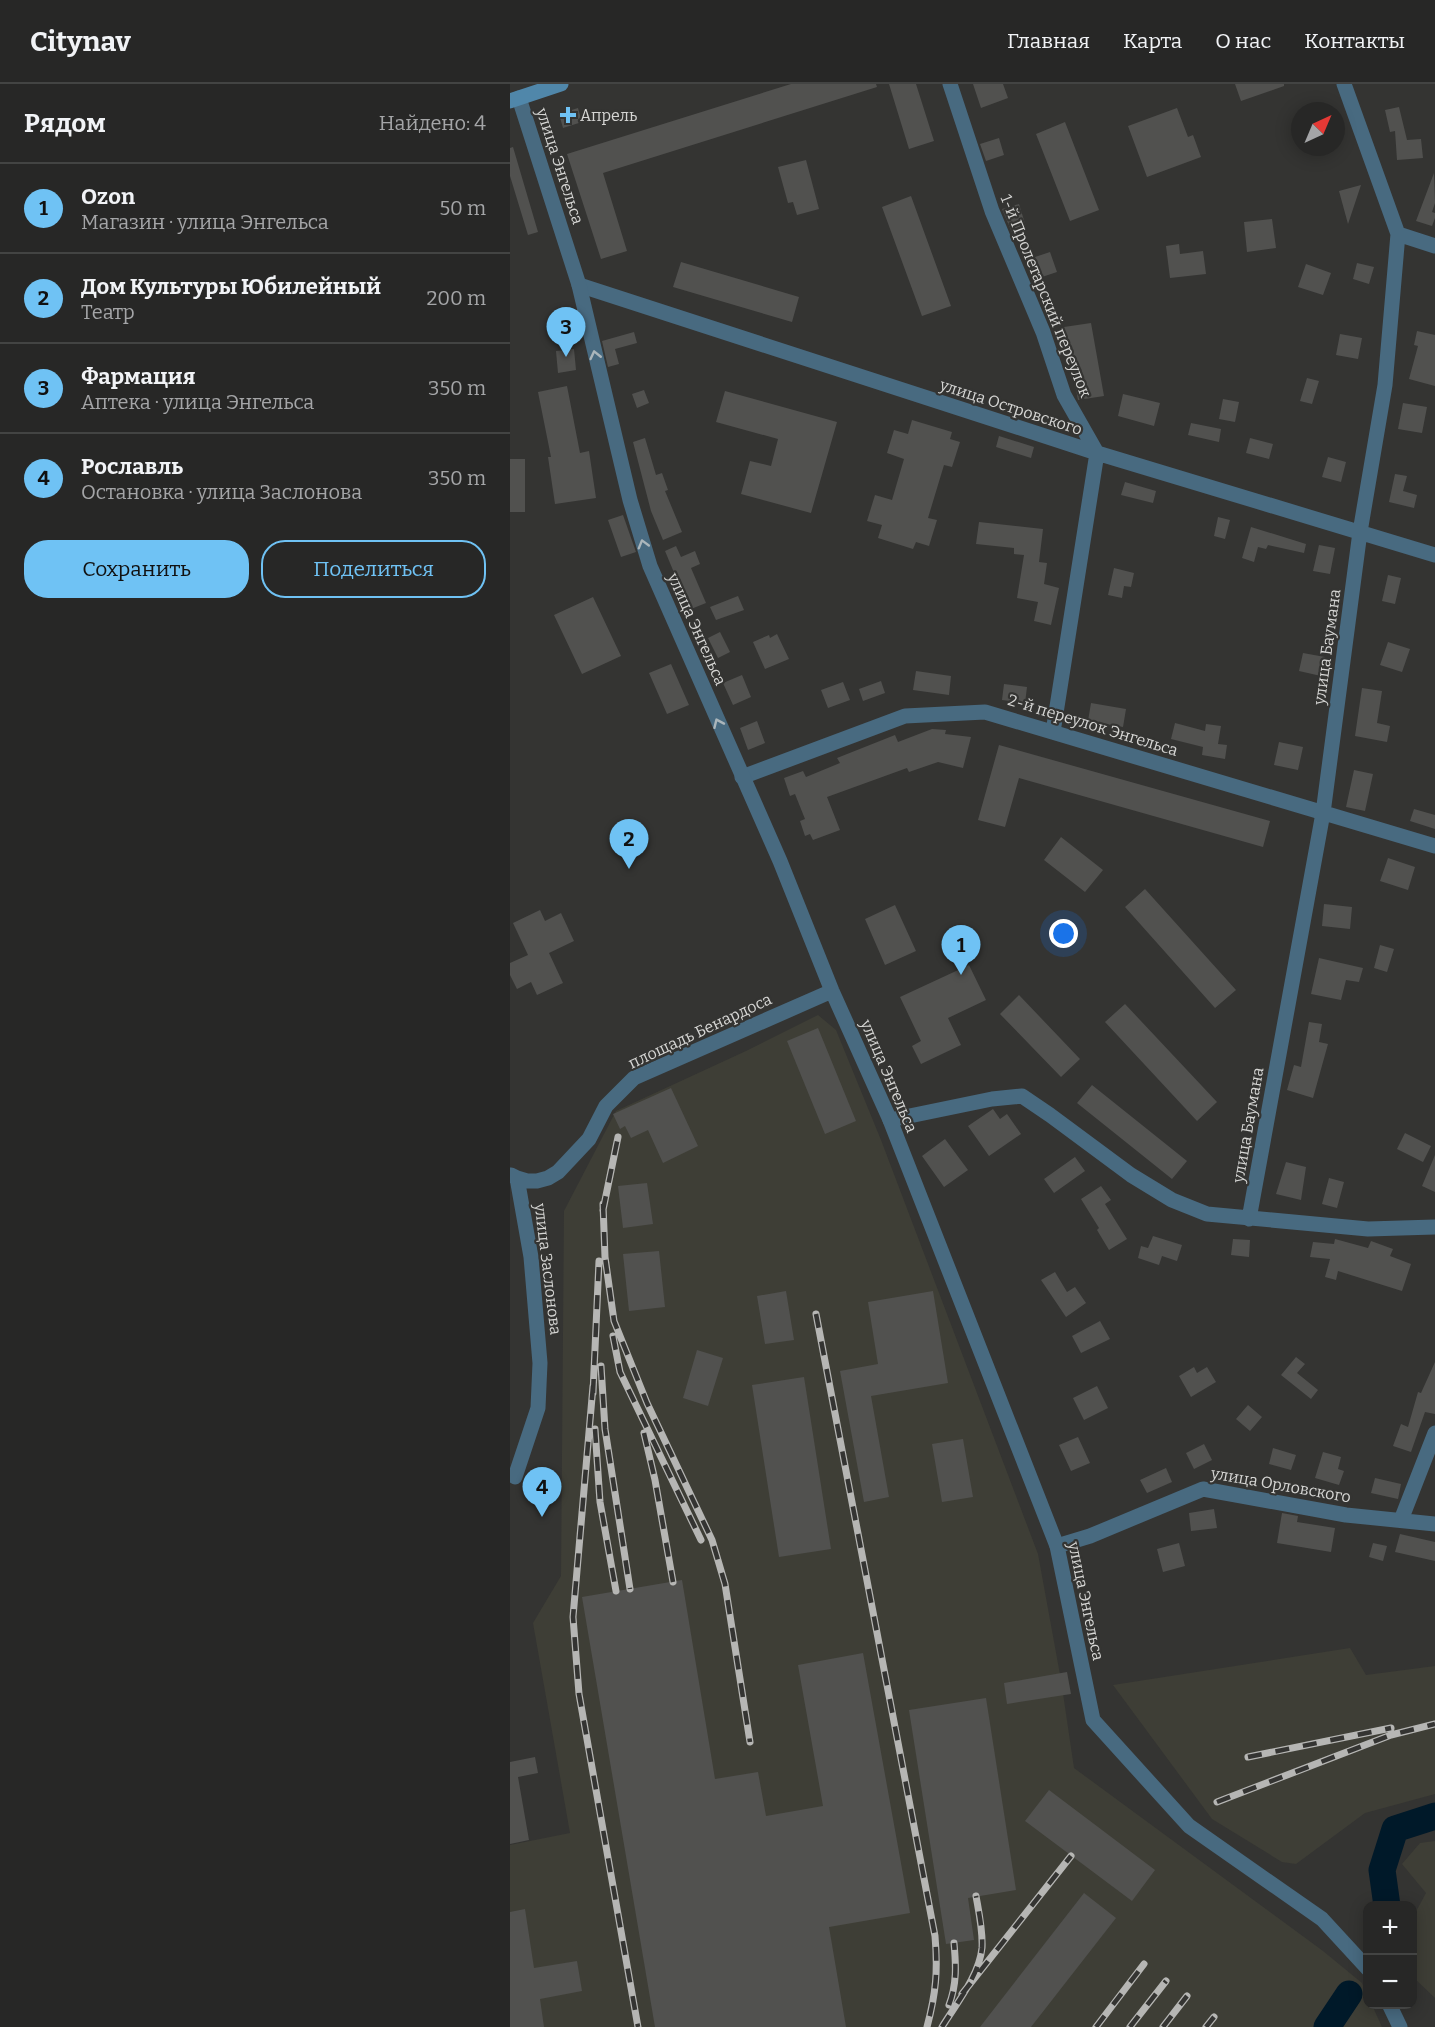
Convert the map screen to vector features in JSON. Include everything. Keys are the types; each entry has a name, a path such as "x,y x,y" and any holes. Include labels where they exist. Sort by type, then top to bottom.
{"main road":[{"path":"514,99 561,84"}],"street":[{"name":"1-й Пролетарский переулок","path":"950,84 992,211 1043,332 1064,395 1097,453"},
{"name":"улица Баумана","path":"1250,1219 1323,813 1360,532 1385,384 1398,234 1344,84"},
{"name":"улица Энгельса","path":"514,99 579,285 630,500 650,566 780,861 832,991 890,1120 1057,1546 1093,1720 1189,1826 1322,1918 1363,1963"},
{"path":"1398,234 1435,246"},
{"name":"улица Островского","path":"579,285 1097,453 1435,555"},
{"path":"1053,732 1097,453"},
{"name":"2-й переулок Энгельса","path":"742,777 904,716 985,712 1435,846"},
{"name":"площадь Бенардоса","path":"513,1176 526,1181 537,1181 558,1172 589,1139 606,1106 634,1078 832,991"},
{"path":"890,1120 992,1099 1022,1096 1131,1175 1172,1200 1207,1214 1368,1228 1435,1227"},
{"name":"улица Заслонова","path":"513,1176 531,1257 540,1363 538,1407 515,1478"},
{"path":"1401,1520 1435,1433"},
{"name":"улица Орловского","path":"1057,1546 1090,1536 1203,1489 1346,1515 1435,1524"},
{"path":"1391,2009 1400,2027"}],"shaded area":[{"path":"818,1015 836,1030 881,1140 1038,1554 1074,1768 1323,1951 1362,1983 1363,2009 1374,2009 1382,2027 510,2027 510,1845 570,1833 533,1623 561,1576 564,1211 616,1111"},
{"path":"1350,1648 1366,1675 1435,1666 1435,1794 1365,1813 1296,1864 1282,1862 1212,1819 1113,1685"},
{"path":"1435,1841 1435,1998 1417,1981 1417,1910 1426,1893 1402,1864 1420,1843"}],"building":[{"path":"791,84 876,84 877,87 603,173 627,251 601,259 567,154"},
{"path":"889,84 916,84 934,141 909,149"},
{"path":"973,84 1003,84 1008,98 981,108"},
{"path":"1235,84 1284,84 1284,86 1241,101"},
{"path":"1399,107 1407,140 1421,139 1423,158 1397,160 1395,131 1390,132 1385,110"},
{"path":"578,108 582,122 563,128 559,114"},
{"path":"1177,108 1188,137 1193,135 1201,157 1147,177 1128,126"},
{"path":"1065,122 1099,210 1070,221 1036,134"},
{"path":"999,138 1004,155 986,161 980,144"},
{"path":"513,147 538,232 528,235 510,176 510,148"},
{"path":"806,160 819,209 797,215 793,202 788,203 778,167"},
{"path":"1434,173 1435,203 1432,212 1435,213 1435,218 1432,226 1416,221"},
{"path":"1361,185 1348,224 1339,191"},
{"path":"911,196 951,306 922,316 882,207"},
{"path":"1019,204 1027,230 1013,235 1002,209"},
{"path":"1272,219 1276,248 1247,252 1244,222"},
{"path":"1179,244 1180,254 1203,251 1206,274 1170,278 1166,246"},
{"path":"1050,252 1057,272 1033,280 1026,260"},
{"path":"681,262 799,297 792,322 673,287"},
{"path":"1357,263 1374,267 1369,284 1353,279"},
{"path":"1306,264 1331,273 1323,295 1298,287"},
{"path":"1091,323 1104,396 1078,400 1064,327"},
{"path":"1417,331 1435,335 1435,386 1409,379 1418,346 1414,345"},
{"path":"634,332 637,343 615,349 619,364 608,367 602,341"},
{"path":"1340,334 1362,338 1358,359 1336,355"},
{"path":"574,349 576,370 558,373 556,351"},
{"path":"1307,378 1319,381 1312,404 1300,401"},
{"path":"567,386 580,453 589,451 596,498 555,504 548,457 551,457 538,392"},
{"path":"644,390 649,403 637,408 632,394"},
{"path":"725,391 837,422 811,513 741,494 750,461 771,466 778,439 716,422"},
{"path":"1123,394 1160,403 1154,426 1118,416"},
{"path":"1223,399 1239,402 1235,422 1219,419"},
{"path":"1403,403 1427,407 1422,433 1398,429"},
{"path":"912,420 952,432 950,439 960,442 952,467 944,465 928,518 937,520 929,546 916,542 913,549 878,538 882,525 867,521 875,495 892,500 904,459 887,453 894,430 908,434"},
{"path":"1191,423 1221,429 1219,442 1188,435"},
{"path":"999,436 1034,447 1031,458 996,447"},
{"path":"645,438 656,475 662,473 668,490 665,491 682,532 663,540 651,511 633,442"},
{"path":"1250,438 1273,444 1269,459 1246,453"},
{"path":"1328,457 1346,462 1341,482 1322,477"},
{"path":"510,459 525,459 525,512 510,512"},
{"path":"1395,474 1407,476 1403,491 1417,495 1414,508 1389,502"},
{"path":"1125,482 1156,491 1153,503 1121,495"},
{"path":"623,515 636,552 621,557 608,520"},
{"path":"1218,517 1230,520 1225,539 1214,536"},
{"path":"979,522 1043,529 1039,562 1047,563 1044,584 1059,588 1051,625 1034,621 1038,602 1017,598 1024,555 1014,554 1014,548 976,544"},
{"path":"1251,527 1306,544 1304,553 1268,545 1266,549 1258,547 1254,562 1242,558"},
{"path":"1319,545 1335,548 1330,574 1313,571"},
{"path":"676,546 681,557 695,551 700,564 691,568 706,603 691,609 665,551"},
{"path":"1114,568 1134,573 1131,587 1124,586 1122,598 1108,595"},
{"path":"1388,575 1401,578 1395,604 1382,601"},
{"path":"738,596 744,610 716,620 710,607"},
{"path":"593,597 621,656 582,674 554,615"},
{"path":"720,632 730,652 718,658 708,638"},
{"path":"777,634 789,659 765,669 753,642"},
{"path":"1388,642 1410,649 1402,672 1380,665"},
{"path":"1303,653 1325,657 1321,676 1299,671"},
{"path":"671,664 689,705 667,714 649,673"},
{"path":"916,671 951,676 949,695 913,690"},
{"path":"742,675 751,697 733,705 723,683"},
{"path":"881,681 885,693 863,701 859,689"},
{"path":"843,682 850,700 828,708 821,690"},
{"path":"1004,684 1027,687 1025,703 1002,700"},
{"path":"1362,688 1382,691 1377,723 1390,726 1387,742 1355,736"},
{"path":"1091,703 1126,709 1123,727 1088,721"},
{"path":"757,721 765,743 748,750 740,728"},
{"path":"1175,723 1205,731 1206,724 1221,726 1218,744 1227,745 1225,759 1202,755 1203,747 1171,739"},
{"path":"932,729 946,730 945,734 971,737 963,768 938,762 909,772 907,768 827,797 840,830 813,840 810,834 805,836 800,821 805,819 795,794 790,796 784,778 803,771 806,777 840,763 837,758 895,735 898,742"},
{"path":"1279,742 1303,747 1298,770 1274,765"},
{"path":"999,745 1270,821 1263,847 1019,778 1005,827 978,820"},
{"path":"1354,770 1373,774 1365,811 1346,807"},
{"path":"1414,809 1435,815 1435,829 1410,821"},
{"path":"1061,837 1103,870 1085,892 1044,860"},
{"path":"1388,858 1415,867 1408,890 1380,881"},
{"path":"1145,889 1236,990 1215,1008 1125,907"},
{"path":"1324,904 1352,907 1350,929 1322,926"},
{"path":"895,905 916,951 885,965 865,919"},
{"path":"540,910 545,921 561,913 574,941 549,953 563,983 537,995 531,982 517,989 510,975 510,963 528,955 513,923"},
{"path":"1380,945 1394,949 1387,972 1374,968"},
{"path":"1319,958 1363,968 1359,982 1346,980 1341,1000 1311,994"},
{"path":"969,965 986,1000 948,1018 961,1045 921,1064 912,1046 921,1041 900,997"},
{"path":"1019,995 1080,1059 1061,1077 1000,1014"},
{"path":"1125,1004 1217,1102 1197,1121 1105,1022"},
{"path":"1309,1022 1322,1024 1319,1042 1328,1044 1313,1098 1287,1090 1294,1065 1301,1067"},
{"path":"818,1028 856,1121 825,1134 787,1041"},
{"path":"1092,1085 1187,1161 1172,1179 1077,1103"},
{"path":"671,1088 698,1146 663,1163 648,1130 631,1138 625,1126 620,1129 613,1114"},
{"path":"993,1109 1000,1119 1007,1114 1021,1134 989,1156 968,1126"},
{"path":"1405,1133 1431,1146 1423,1162 1397,1149"},
{"path":"945,1139 968,1170 944,1187 922,1156"},
{"path":"1435,1155 1435,1192 1422,1186"},
{"path":"1075,1157 1085,1171 1054,1193 1044,1179"},
{"path":"1286,1162 1306,1167 1301,1200 1276,1194"},
{"path":"1329,1178 1344,1182 1337,1208 1322,1204"},
{"path":"647,1183 653,1224 623,1228 618,1186"},
{"path":"1101,1186 1111,1200 1105,1204 1127,1239 1109,1250 1097,1230 1099,1228 1081,1199"},
{"path":"1153,1236 1182,1245 1177,1261 1162,1256 1159,1265 1138,1258 1141,1246 1148,1248"},
{"path":"1233,1239 1250,1240 1249,1257 1231,1255"},
{"path":"1335,1239 1368,1248 1371,1241 1393,1249 1390,1256 1411,1264 1402,1291 1338,1271 1336,1280 1325,1277 1330,1259 1310,1257 1313,1242 1334,1244"},
{"path":"659,1251 665,1307 629,1311 623,1254"},
{"path":"1055,1272 1067,1292 1075,1287 1086,1303 1066,1317 1041,1280"},
{"path":"786,1291 794,1340 765,1344 757,1296"},
{"path":"933,1291 948,1383 871,1396 889,1497 864,1502 840,1371 878,1364 868,1302"},
{"path":"1100,1321 1110,1339 1081,1353 1072,1336"},
{"path":"697,1350 723,1358 708,1406 683,1398"},
{"path":"1296,1357 1305,1364 1297,1373 1318,1390 1311,1399 1281,1375"},
{"path":"1435,1362 1435,1414 1425,1412 1411,1452 1393,1446 1401,1424 1408,1427 1418,1392 1421,1393"},
{"path":"1194,1367 1197,1373 1207,1367 1216,1382 1191,1397 1179,1376"},
{"path":"804,1377 831,1549 779,1557 752,1385"},
{"path":"1097,1386 1108,1408 1084,1420 1073,1398"},
{"path":"1248,1405 1262,1417 1250,1431 1236,1419"},
{"path":"1078,1437 1090,1463 1071,1471 1059,1445"},
{"path":"963,1439 973,1497 942,1502 932,1444"},
{"path":"1204,1444 1212,1460 1194,1469 1186,1453"},
{"path":"1273,1448 1296,1455 1291,1470 1269,1464"},
{"path":"1323,1452 1341,1457 1338,1469 1344,1471 1339,1485 1315,1478"},
{"path":"1166,1468 1172,1482 1147,1493 1140,1480"},
{"path":"1375,1478 1401,1484 1398,1499 1371,1493"},
{"path":"1214,1509 1217,1528 1191,1531 1189,1513"},
{"path":"1282,1513 1298,1516 1297,1522 1335,1528 1331,1552 1277,1543"},
{"path":"1400,1534 1435,1542 1435,1561 1395,1552"},
{"path":"1179,1543 1185,1566 1163,1572 1157,1549"},
{"path":"1373,1543 1387,1546 1383,1561 1369,1557"},
{"path":"682,1580 715,1779 758,1772 766,1816 823,1806 798,1665 863,1653 910,1913 829,1927 846,2027 655,2027 582,1597"},
{"path":"1067,1672 1071,1694 1007,1704 1004,1683"},
{"path":"986,1698 1016,1890 968,1898 974,1940 946,1944 909,1710"},
{"path":"535,1757 538,1773 518,1777 529,1840 510,1844 510,1762"},
{"path":"1049,1790 1155,1870 1132,1901 1025,1821"},
{"path":"1084,1893 1116,1918 1031,2027 980,2027"},
{"path":"525,1909 534,1968 577,1961 582,1991 540,1999 544,2027 510,2027 510,1912"}],"waterway":[{"path":"1386,1901 1382,1870 1395,1829 1435,1816"},
{"path":"1327,2027 1349,1994"}],"railway":[{"path":"603,1210 618,1137"},
{"path":"603,1204 605,1257 614,1321 647,1403 712,1540 725,1584 750,1742"},
{"path":"593,1393 599,1261"},
{"path":"816,1314 935,1936 935,1982 927,2027"},
{"path":"613,1336 620,1372 701,1540"},
{"path":"601,1366 605,1429 630,1589"},
{"path":"593,1386 573,1617 579,1694 638,2027"},
{"path":"595,1429 600,1502 616,1591"},
{"path":"644,1433 655,1480 673,1582"},
{"path":"1217,1802 1391,1735 1435,1724"},
{"path":"1248,1757 1391,1728"},
{"path":"962,1994 1071,1856"},
{"path":"942,2027 966,1989 980,1958 982,1935 976,1896"},
{"path":"949,2005 955,1974 954,1943"},
{"path":"1096,2027 1144,1964"},
{"path":"1130,2027 1166,1981"},
{"path":"1163,2027 1187,1996"},
{"path":"1206,2027 1214,2017"}],"place":[{"name":"Апрель","path":"568,115"},
{"name":"Фармация","path":"566,357"},
{"name":"Дом Культуры Юбилейный","path":"629,869"},
{"name":"Ozon","path":"961,975"},
{"name":"Рославль","path":"542,1517"}]}
